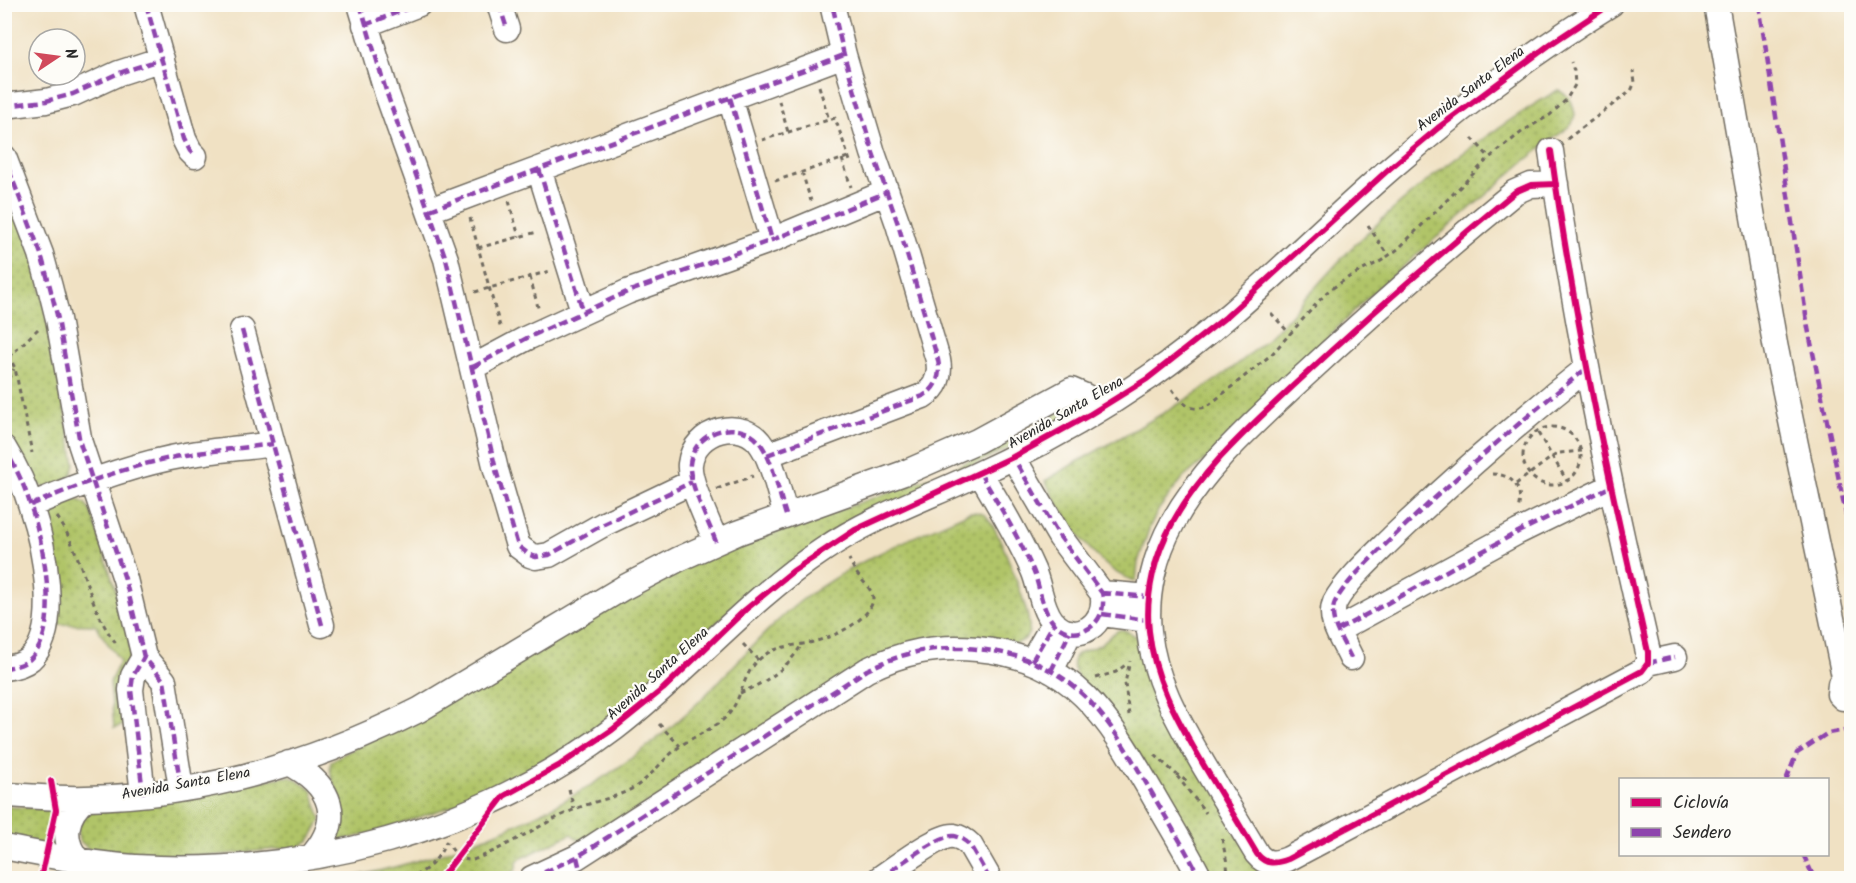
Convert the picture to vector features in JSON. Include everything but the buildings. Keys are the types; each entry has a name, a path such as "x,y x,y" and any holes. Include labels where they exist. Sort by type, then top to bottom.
{"street":[{"path":"146,4 184,139 195,156"},
{"path":"419,4 362,15 387,94 446,259 495,470 518,546 536,557 549,555 623,514 695,489"},
{"path":"499,4 507,29"},
{"path":"769,462 929,393 937,382 940,368 873,153 844,55 832,4"},
{"name":"Avenida Santa Elena","path":"4,848 79,861 189,873 219,873 364,846 444,822 533,781 586,748 638,710 688,666 745,610 816,555 873,521 1013,457 1089,415 1147,379 1195,343 1250,296 1389,169 1438,128 1552,43 1611,4"},
{"path":"1716,4 1775,344 1849,687"},
{"path":"430,210 844,55"},
{"path":"4,106 46,101 73,94 118,73 162,59"},
{"path":"730,98 772,240"},
{"path":"1551,151 1587,368 1591,449 1610,487 1648,652 1648,663 1642,671 1288,859 1269,863 1257,854 1176,718 1158,675 1149,609 1155,566 1163,543 1173,522 1197,486 1226,451 1337,345 1466,231 1524,186 1556,184"},
{"path":"4,158 41,254 56,311 80,443 125,579 144,657 164,681 181,788"},
{"path":"539,169 583,312"},
{"path":"472,367 583,312 671,275 818,222 887,192"},
{"path":"242,330 322,625"},
{"path":"1351,658 1333,618 1335,603 1363,568 1417,515 1532,424 1587,368"},
{"name":"Avenida Santa Elena","path":"4,795 87,798 143,794 247,775 353,741 419,710 623,588 716,542 786,515 868,488 977,441 1071,390 1085,396 1089,415"},
{"path":"716,542 695,489 690,463 696,447 710,434 720,430 730,429 750,434 758,441 769,462 786,515"},
{"path":"31,505 58,492 155,461 273,444"},
{"path":"4,448 31,505 37,526 45,567 46,625 37,651 23,664 4,668"},
{"path":"1013,457 1102,603"},
{"path":"980,473 1017,536 1034,573 1046,609 1062,628 1084,631 1091,627 1102,603"},
{"path":"1338,630 1518,532 1610,487"},
{"path":"1102,603 1149,609"},
{"path":"1051,672 1062,628"},
{"path":"532,879 580,868 839,686 886,660 914,651 947,647 1009,654 1051,672 1096,708 1116,732 1200,879"},
{"path":"143,794 131,690 133,676 144,657"},
{"path":"1648,663 1675,657"},
{"path":"290,763 318,783 328,800 330,828 311,857"},
{"path":"79,861 69,845 67,829 73,811 87,798"},
{"path":"880,879 939,839 954,836 970,845 989,879"}],"path":[{"path":"1172,389 1184,405 1196,409 1208,406 1256,369 1290,335 1327,292 1388,256 1438,210 1489,158 1550,115 1566,100 1575,85 1571,62"},
{"path":"813,67 829,120"},
{"path":"1551,151 1631,91 1635,82 1633,71"},
{"path":"774,82 788,132"},
{"path":"743,145 835,118 850,161 873,153"},
{"path":"1472,138 1489,158"},
{"path":"756,187 849,157"},
{"path":"842,159 856,206"},
{"path":"802,172 818,222"},
{"path":"504,183 519,237"},
{"path":"465,198 506,349"},
{"path":"1368,225 1388,256"},
{"path":"478,248 557,226"},
{"path":"490,288 569,266"},
{"path":"530,277 543,331"},
{"path":"9,357 56,311"},
{"path":"1271,313 1290,335"},
{"path":"4,386 15,368"},
{"path":"1532,424 1564,429 1591,449"},
{"path":"1532,424 1531,435 1524,447 1523,462 1529,474 1540,483 1560,484 1567,481 1591,449"},
{"path":"1532,424 1567,481"},
{"path":"1516,484 1560,453 1591,449"},
{"path":"695,489 769,462"},
{"path":"1485,475 1503,475 1516,484 1520,501 1516,513"},
{"path":"406,879 425,871 446,842 458,856 468,861 574,809 635,787 680,746 707,732 726,717 738,701 748,673 758,660 776,649 820,640 847,628 870,608 873,598 871,591 855,571 849,559"},
{"path":"740,693 755,687 777,673 795,656 802,644"},
{"path":"743,645 758,660"},
{"path":"1132,724 1125,698 1125,683 1133,656"},
{"path":"1051,672 1086,677 1106,676 1116,672 1130,661"},
{"path":"659,724 680,746"},
{"path":"1152,751 1176,774 1191,784"},
{"path":"1176,774 1210,818"},
{"path":"569,789 574,809"},
{"path":"1222,839 1228,879"},
{"path":"453,863 464,848"}],"green space":[{"path":"1558,90 1569,97 1572,103 1575,114 1572,124 1525,161 1367,298 1213,453 1183,478 1159,509 1150,526 1138,562 1136,581 1122,576 1095,554 1071,525 1045,481 1201,390 1249,355 1382,219 1479,141"},
{"path":"4,181 35,257 75,464 71,476 49,489 33,480 27,473 5,431"},
{"path":"1077,401 1079,408 1035,436 953,474 953,469 956,467 1026,433"},
{"path":"934,476 937,478 936,482 752,590 639,695 567,748 516,778 452,806 375,832 339,841 336,838 341,808 340,798 332,778 331,761 683,569 747,543"},
{"path":"76,499 85,503 91,512 129,633 130,658 119,685 124,725 114,728 110,682 120,661 95,625 53,624 44,517 49,508"},
{"path":"970,512 982,513 987,517 1006,555 1029,622 1029,631 1023,641 1012,644 940,639 581,841 571,834 518,860 515,871 497,878 347,878 440,854 530,818 572,796 613,771 689,711 772,626 802,600 863,562"},
{"path":"1119,630 1125,630 1136,637 1170,725 1289,878 1208,878 1075,672 1073,659 1075,655 1099,645"},
{"path":"291,777 312,790 321,820 310,840 299,847 217,855 173,855 90,850 79,840 76,820 90,809"},
{"path":"4,807 61,809 66,850 5,837"}],"marked path":[{"path":"146,4 184,139 195,156"},
{"path":"360,4 387,94 446,259 496,470 518,546 536,557 549,555 604,524 692,482"},
{"path":"365,25 419,4"},
{"path":"499,4 507,29"},
{"path":"767,455 923,396 935,385 939,371 938,360 898,224 873,153 844,55 832,4"},
{"path":"1759,4 1808,328 1852,544"},
{"path":"430,210 844,55"},
{"path":"4,106 46,101 73,94 119,73 162,59"},
{"path":"730,98 772,240"},
{"path":"4,157 41,254 58,319 80,443 125,579 144,657 164,681 181,788"},
{"path":"539,169 583,311"},
{"path":"473,367 527,338 627,292 772,240 887,192"},
{"path":"242,330 322,625"},
{"path":"1351,658 1337,631 1333,616 1335,602 1346,585 1378,551 1440,493 1587,368"},
{"path":"716,542 692,481 690,464 693,452 700,442 720,431 732,429 743,431 754,437 762,446 773,470 786,515"},
{"path":"31,505 88,482 146,464 197,453 273,444"},
{"path":"4,448 23,484 36,522 44,563 48,607 40,646 27,661 4,668"},
{"path":"980,473 1027,557 1045,609 1052,621 1061,629 1070,632 1088,629 1101,614 1102,593 1060,537 1013,457"},
{"path":"1338,630 1518,532 1610,487"},
{"path":"1102,593 1149,597"},
{"path":"1102,614 1148,620"},
{"path":"1032,661 1054,623"},
{"path":"1051,671 1070,632"},
{"path":"532,878 577,857 867,670 907,654 948,648 977,649 1011,655 1040,665 1064,679 1085,697 1121,741 1200,878"},
{"path":"143,794 131,690 133,676 144,657"},
{"path":"1648,663 1675,657"},
{"path":"1787,778 1797,753 1828,733 1852,729"},
{"path":"880,878 938,840 954,836 970,845 989,878"},
{"path":"1804,856 1814,878"},
{"path":"577,857 582,878"}],"cycle path":[{"path":"441,878 504,796 560,765 612,730 663,689 745,610 793,571 855,530 1013,457 1089,415 1147,379 1226,317 1389,169 1438,128 1552,43 1611,4"},
{"path":"1551,151 1582,340 1648,652 1648,663 1642,671 1288,859 1275,863 1267,862 1257,854 1194,748 1169,700 1156,667 1148,617 1150,589 1161,547 1185,502 1213,466 1244,433 1320,361 1430,263 1515,192 1531,185 1556,184"},
{"path":"41,878 56,810 51,781"}]}
